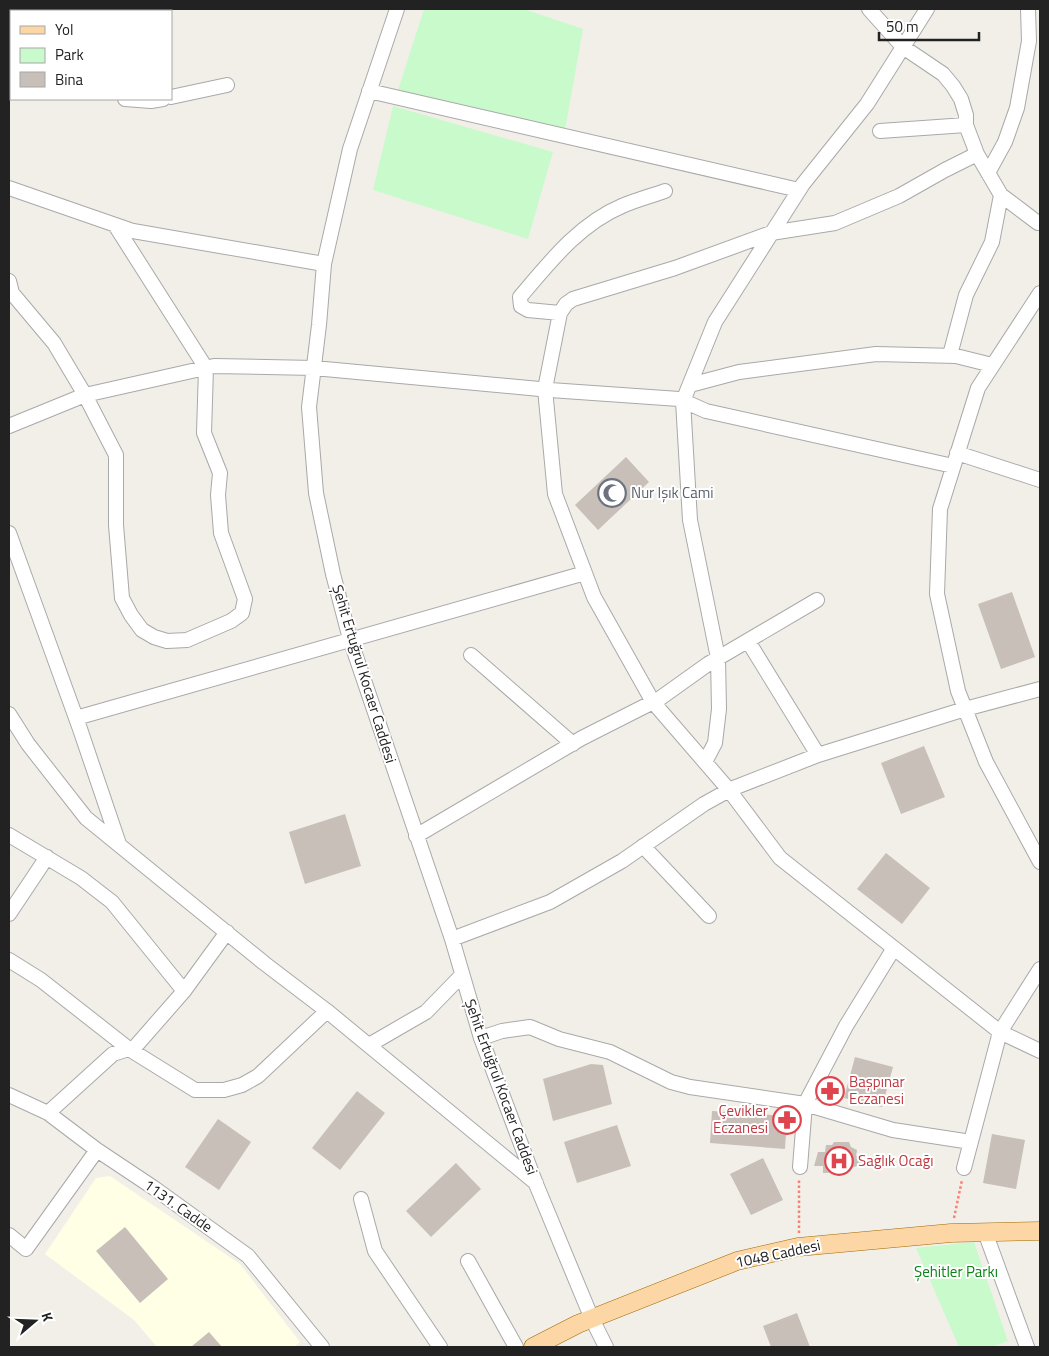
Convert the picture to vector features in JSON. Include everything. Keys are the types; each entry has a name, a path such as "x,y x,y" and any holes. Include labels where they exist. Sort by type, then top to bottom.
{"main road":[{"name":"1048 Caddesi","path":"533,1347 592,1318 737,1261 798,1247 951,1233 1040,1231"}],"street":[{"name":"Şehit Ertuğrul Kocaer Caddesi","path":"397,9 350,149 324,264 309,407 316,493 333,574 350,639 452,939 481,1038 536,1184 606,1347"},
{"path":"869,9 903,47 943,74 953,86 961,99 966,114 966,125 977,154 1001,195 1038,222"},
{"path":"704,762 715,743 719,709 718,658 690,520 684,401 715,322 799,190 867,104 927,9"},
{"path":"988,173 1005,142 1017,108 1029,41 1028,9"},
{"path":"172,97 227,85"},
{"path":"369,91 799,190"},
{"path":"138,100 157,100"},
{"path":"880,131 966,125"},
{"path":"977,154 899,196 835,223 772,233 675,268 573,299 566,304 560,313 545,390 555,494 594,597 653,702 729,790 780,858 1000,1032 1040,1052"},
{"path":"9,188 134,231 324,264"},
{"path":"560,313 528,310 521,306 520,298 556,255 588,226 620,206 665,191"},
{"path":"950,355 966,295 992,242 1001,195"},
{"path":"9,281 12,293 54,343 85,395 116,454 116,525 122,598 130,615 142,630 154,637 167,641 187,640 231,621 242,613 245,599 221,533 218,495 220,473 204,433 206,368 116,225"},
{"path":"1040,293 978,388 940,509 937,594 958,691 986,762 1040,862"},
{"path":"690,384 739,372 876,354 950,355 992,365"},
{"path":"9,426 85,395 214,366 314,368 545,390 679,398 706,411 955,460 1040,480"},
{"path":"9,533 14,561 76,718 120,845"},
{"path":"76,718 585,573"},
{"path":"416,836 573,744 653,702 718,658 817,600"},
{"path":"748,641 818,755"},
{"path":"471,655 573,744"},
{"path":"452,939 550,902 622,861 704,804 729,790 818,755 965,709 1040,689"},
{"path":"9,714 28,744 86,818 369,1045 536,1184"},
{"path":"9,835 81,878 112,902 184,991"},
{"path":"643,846 709,916"},
{"path":"9,914 46,857"},
{"path":"48,1113 112,1054 135,1047 184,991 227,932"},
{"path":"800,1167 805,1104 846,1026 894,948"},
{"path":"9,960 41,980 129,1049 195,1090 224,1090 242,1085 258,1076 327,1011"},
{"path":"964,1168 1000,1032 1040,969"},
{"path":"369,1045 426,1012 462,975"},
{"path":"481,1038 502,1031 530,1027 559,1039 610,1052 671,1082 690,1087 805,1104 893,1130 971,1142"},
{"name":"1131. Cadde","path":"9,1095 48,1113 96,1150 154,1188 248,1256 322,1347"},
{"path":"9,1236 26,1249 96,1150"},
{"path":"361,1198 375,1251 440,1347"},
{"path":"986,1232 1030,1346"},
{"path":"468,1261 516,1347"}],"path":[{"path":"798,1247 800,1167"},
{"path":"951,1233 964,1168"}],"shaded area":[{"path":"110,1176 240,1264 300,1342 294,1347 157,1347 134,1320 45,1254 96,1178"}],"green space":[{"path":"424,9 524,9 583,29 565,130 398,90"},
{"path":"393,106 553,152 528,239 373,190"},
{"name":"Şehitler Parkı","path":"974,1242 1008,1341 991,1347 959,1347 916,1248"}],"building":[{"name":"Nur Işık Cami","path":"626,457 649,482 598,530 575,505"},
{"path":"1012,592 1035,657 1001,669 978,604"},
{"path":"924,746 945,797 901,814 881,763"},
{"path":"345,814 361,866 305,884 289,832"},
{"path":"886,853 930,888 902,924 857,889"},
{"path":"855,1057 893,1067 882,1107 844,1098"},
{"path":"591,1064 603,1065 612,1104 553,1121 543,1079"},
{"path":"357,1091 385,1113 340,1170 312,1148"},
{"path":"712,1111 787,1116 785,1149 710,1143"},
{"path":"218,1119 251,1142 219,1190 185,1167"},
{"path":"617,1125 631,1166 577,1183 564,1142"},
{"path":"992,1134 1025,1140 1016,1189 983,1183"},
{"name":"Sağlık Ocağı","path":"834,1142 849,1142 851,1147 857,1150 856,1156 881,1158 881,1161 853,1167 850,1172 823,1173 823,1166 814,1166 818,1152 825,1152 826,1145 832,1145"},
{"path":"763,1158 783,1200 751,1215 730,1174"},
{"path":"456,1163 481,1189 431,1237 406,1211"},
{"path":"125,1227 168,1279 140,1303 96,1251"},
{"path":"797,1313 810,1347 771,1347 763,1326"},
{"path":"209,1332 222,1347 191,1347"}],"place":[{"name":"Nur Işık Cami","path":"612,493"},
{"name":"Başpınar Eczanesi","path":"830,1091"},
{"name":"Çevikler Eczanesi","path":"787,1120"},
{"name":"Sağlık Ocağı","path":"839,1161"}]}
